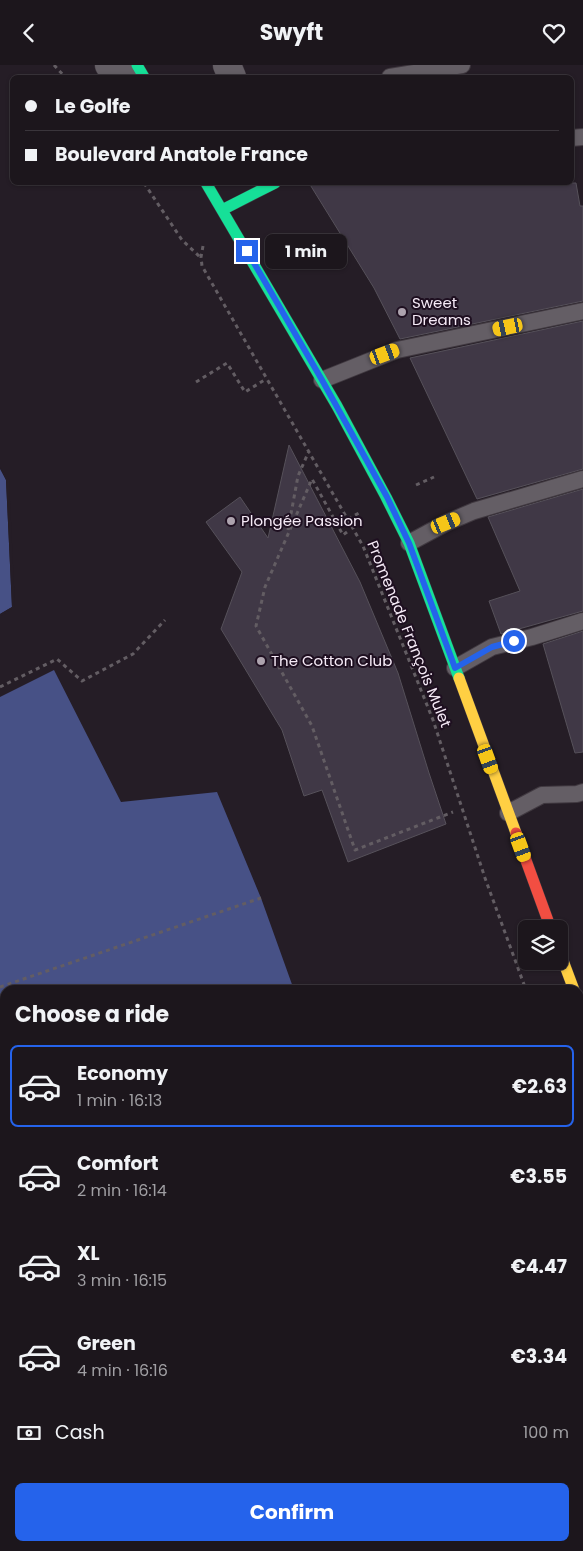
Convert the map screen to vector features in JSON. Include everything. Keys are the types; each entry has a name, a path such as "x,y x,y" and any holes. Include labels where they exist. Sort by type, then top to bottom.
{"street":[{"path":"109,65 123,75"},
{"path":"207,185 322,380 387,497 409,543 548,920"},
{"path":"222,210 271,185"},
{"path":"568,967 576,983"}],"lane":[{"path":"402,75 462,65"},
{"path":"322,380 397,350 583,311"},
{"path":"409,543 446,523 474,511 583,479"},
{"path":"455,668 492,647 583,621"},
{"path":"508,813 542,795 577,794 583,792"}],"path":[{"path":"54,65 63,75"},
{"name":"Promenade François Mulet","path":"145,185 182,240 201,257 202,266 363,546 426,701 491,895 524,985"},
{"path":"196,382 227,363 245,392 266,379"},
{"path":"286,535 298,476 309,451"},
{"path":"347,532 343,535 312,479 265,587 256,626 312,726 355,850 453,812"},
{"path":"0,687 57,659 82,681 133,654 165,620"},
{"path":"6,985 261,898"}],"water":[{"path":"0,469 6,480 12,607 0,614"},
{"path":"54,670 121,802 217,792 261,898 292,985 0,985 0,697"}],"pier":[{"path":"0,467 9,479 15,607 0,617 0,614 12,607 6,480"}],"building":[{"path":"576,183 580,206 583,206 583,301 400,339 374,288 310,185 574,185"},
{"path":"583,321 583,469 477,499 410,358"},
{"path":"289,445 360,582 398,673 446,824 348,862 322,790 304,796 282,730 221,629 242,572 206,522 240,497 268,538"},
{"path":"583,489 583,611 501,634 489,601 520,591 488,517"},
{"path":"583,631 583,752 575,753 543,644"}],"traffic: fast":[{"path":"137,65 143,75"},
{"path":"207,185 337,406 386,497 409,543 459,678"},
{"path":"222,210 271,185"}],"traffic: slow":[{"path":"459,678 516,833"},
{"path":"566,970 572,985"}],"traffic: jam":[{"path":"516,833 548,920"}],"place":[{"name":"Sweet Dreams","path":"402,312"},
{"name":"Plongée Passion","path":"231,521"},
{"name":"The Cotton Club","path":"261,661"}],"route":[{"path":"247,251 387,497 409,543 455,668 492,647 514,641"}]}
